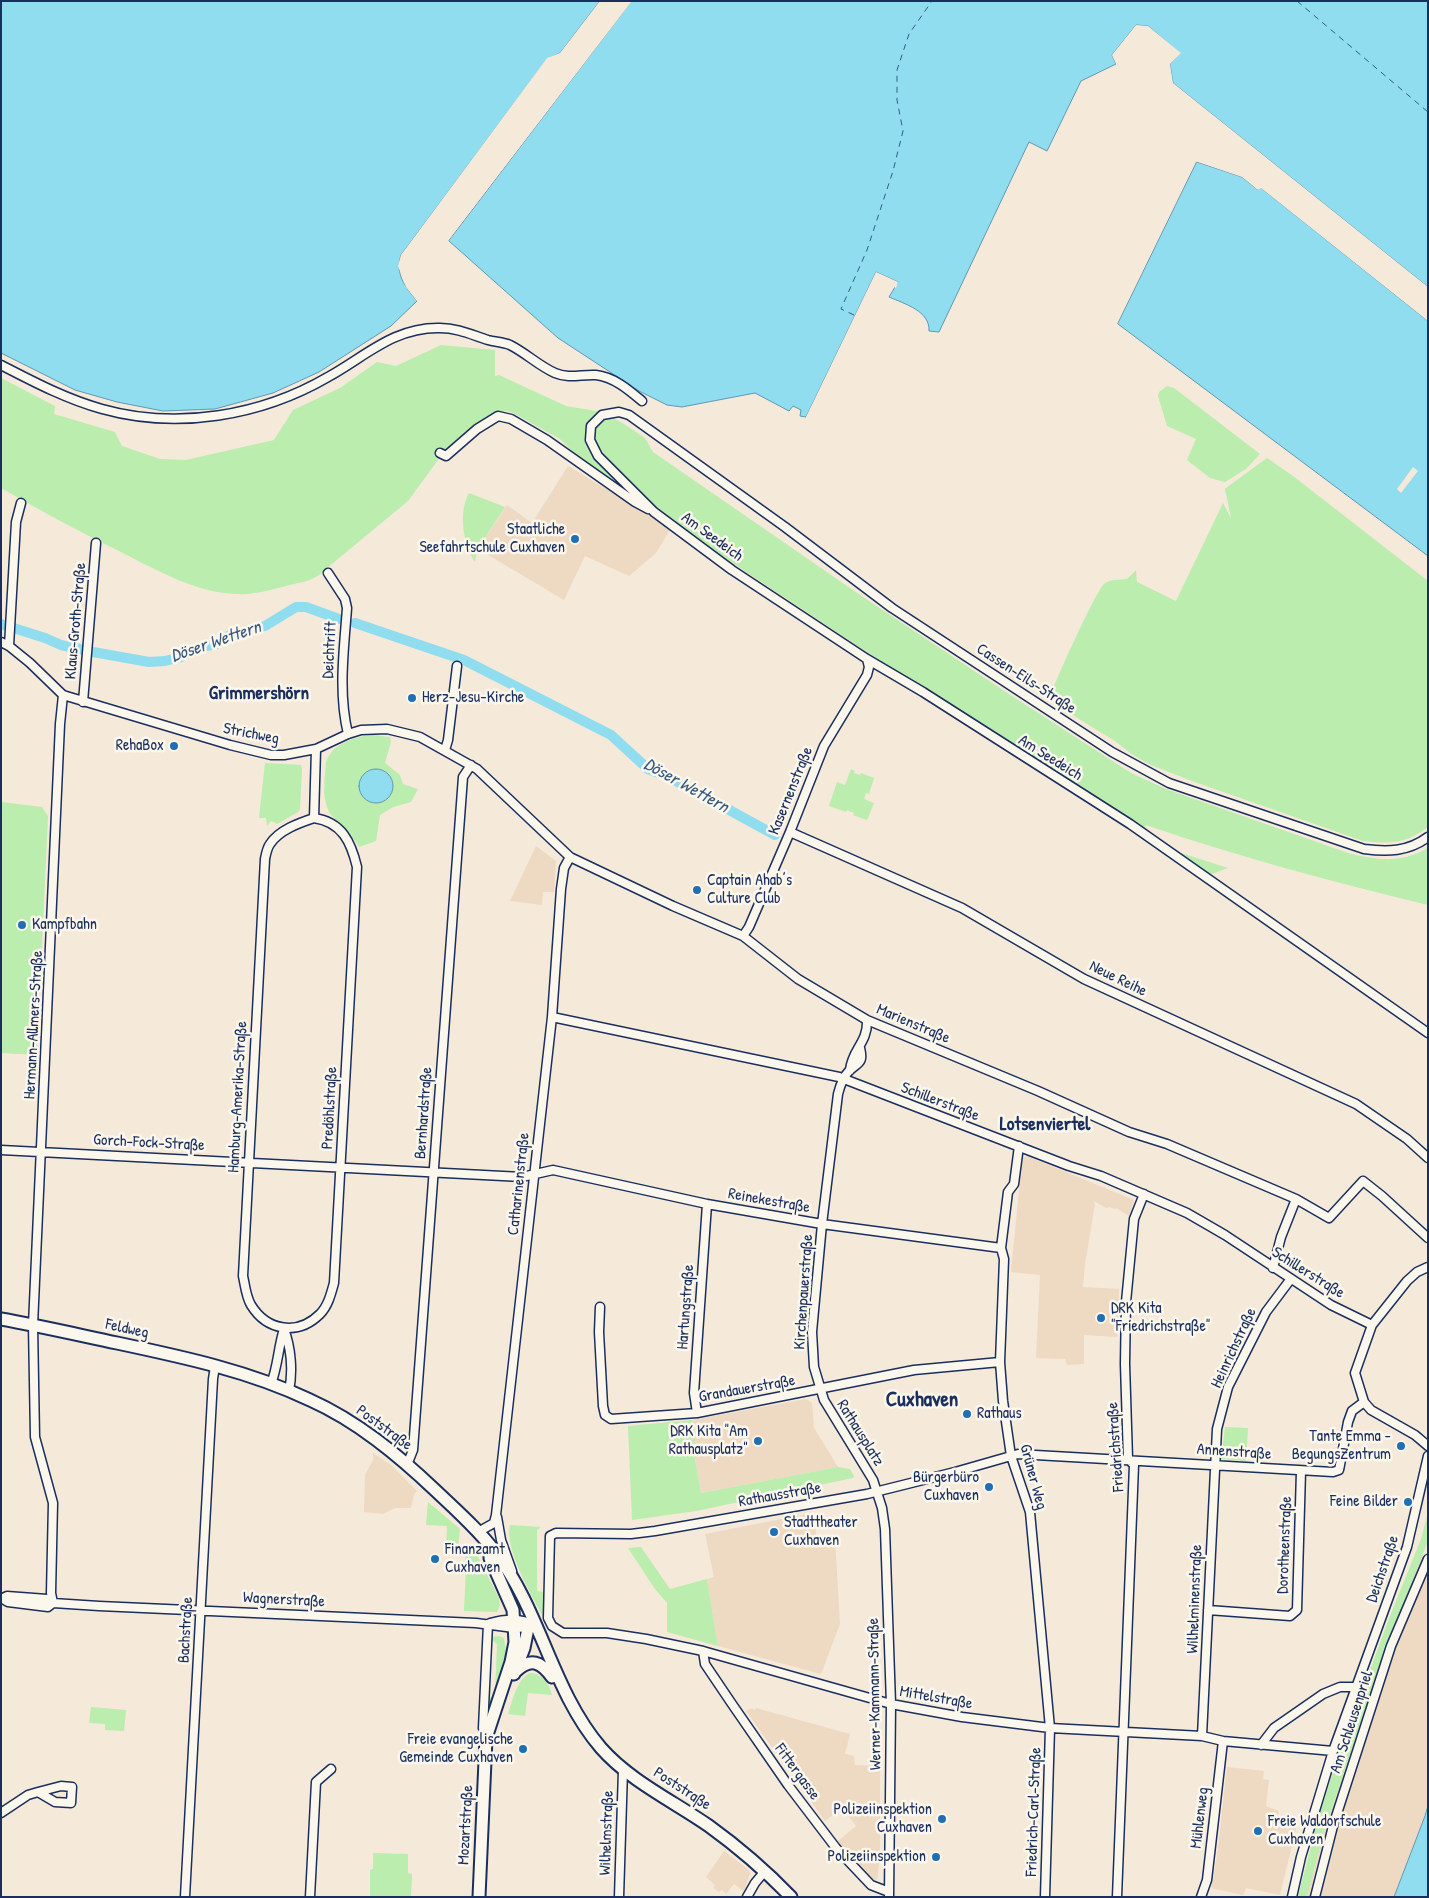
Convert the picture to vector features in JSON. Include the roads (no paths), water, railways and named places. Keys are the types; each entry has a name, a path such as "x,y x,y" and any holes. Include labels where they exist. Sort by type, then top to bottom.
{"street":[{"path":"1,365 61,395 101,409 126,415 154,418 195,418 237,412 279,400 321,382 387,340 400,334 441,328 462,330 506,344 563,375 594,375 608,378 642,401"},
{"name":"Am Seedeich","path":"652,431 629,415 609,412 596,419 591,426 590,440 598,456 654,512 732,570 867,659 923,692 1130,824 1428,1033"},
{"name":"Am Seedeich","path":"440,453 446,456 477,429 498,416 511,419 547,440 635,502 654,512"},
{"name":"Cassen-Eils-Straße","path":"652,431 892,608 1112,752 1148,772 1191,791 1364,849 1396,851 1410,847 1428,838"},
{"path":"9,646 16,522 21,503"},
{"name":"Klaus-Groth-Straße","path":"83,702 96,543"},
{"name":"Deichtrift","path":"328,573 345,599 342,681 343,712 348,734"},
{"name":"Strichweg","path":"1,642 9,646 63,695 214,741 271,755 296,754 360,730 387,728 420,737 471,765 492,782 543,832"},
{"name":"Kasernenstraße","path":"743,936 750,927 824,746 867,675 869,667 867,659"},
{"path":"445,750 448,740 457,666"},
{"name":"Hermann-Allmers-Straße","path":"53,1603 51,1593 53,1503 35,1437 33,1325 60,724 63,695"},
{"path":"314,818 316,748"},
{"name":"Bernhardstraße","path":"407,1465 414,1450 463,777 471,765"},
{"name":"Hamburg-Amerika-Straße","path":"284,1329 270,1324 258,1315 250,1304 243,1276 265,859 270,844 278,836 304,821 314,818"},
{"name":"Predöhlstraße","path":"284,1329 310,1322 321,1313 329,1299 334,1283 357,866 348,839 340,830 323,820 314,818"},
{"name":"Marienstraße","path":"543,832 570,857 672,906 743,936 798,979 867,1020 1038,1091 1130,1132 1167,1144 1296,1199 1329,1218 1363,1181 1428,1238"},
{"name":"Neue Reihe","path":"790,832 962,908 1084,979 1356,1104 1407,1139 1428,1158"},
{"name":"Catharinenstraße","path":"517,1585 501,1540 496,1515 552,1016 561,889 564,868 570,857"},
{"name":"Schillerstraße","path":"552,1016 844,1079 1069,1166 1101,1176 1187,1213 1225,1235 1290,1280 1331,1305 1372,1325"},
{"name":"Kirchenpauerstraße","path":"820,1389 814,1367 812,1332 822,1224 838,1094 844,1079 850,1070 858,1066 862,1056 860,1048 866,1033 867,1020"},
{"name":"Grüner Weg","path":"1019,1146 1014,1184 1008,1192 1001,1248 1004,1259 1000,1362 1003,1402 1011,1456 1030,1512 1050,1728"},
{"name":"Gorch-Fock-Straße","path":"1,1150 522,1177 534,1173"},
{"name":"Reinekestraße","path":"534,1173 553,1170 707,1204 822,1224 1001,1248"},
{"name":"Friedrichstraße","path":"1117,1897 1122,1731 1134,1466 1128,1460 1125,1364 1126,1302 1134,1219 1144,1194"},
{"path":"1273,1268 1281,1237 1296,1199"},
{"name":"Hartungstraße","path":"697,1413 694,1393 707,1204"},
{"path":"1428,1267 1417,1272 1408,1281 1372,1325 1356,1373 1364,1402 1371,1410 1415,1435 1428,1446"},
{"name":"Heinrichstraße","path":"1214,1464 1216,1429 1228,1387 1266,1312 1290,1280"},
{"name":"Grandauerstraße","path":"600,1307 602,1397 605,1414 611,1419 697,1413 934,1367 1000,1362"},
{"name":"Feldweg","path":"1,1319 186,1358 245,1374"},
{"path":"271,1384 278,1366 279,1345 284,1329"},
{"path":"284,1329 290,1344 291,1382 289,1391"},
{"name":"Bachstraße","path":"185,1897 215,1366"},
{"name":"Poststraße","path":"245,1374 289,1391 334,1412 370,1436 407,1465 480,1534 496,1553 517,1585 523,1625 586,1728 601,1748 623,1770 710,1828 765,1871 791,1897"},
{"name":"Rathausplatz","path":"820,1389 833,1417 873,1480 877,1491"},
{"name":"Annenstraße","path":"1011,1456 1018,1454 1333,1472 1338,1470 1352,1411 1364,1402"},
{"name":"Rathausstraße","path":"548,1618 550,1536 556,1533 631,1534 877,1491 1011,1456"},
{"name":"Deichstraße","path":"1292,1897 1301,1857 1334,1752 1407,1547 1428,1456"},
{"name":"Wilhelminenstraße","path":"1202,1736 1214,1464"},
{"name":"Dorotheenstraße","path":"1208,1610 1290,1616 1296,1610 1301,1471"},
{"name":"Werner-Kammann-Straße","path":"877,1491 885,1529 887,1550 891,1704 889,1894"},
{"path":"480,1534 494,1522 496,1515"},
{"name":"Poststraße","path":"480,1534 490,1558 509,1587 523,1625 552,1677 569,1698"},
{"name":"Am Schleusenpriel","path":"1316,1894 1333,1826 1391,1646 1428,1559"},
{"name":"Wagnerstraße","path":"2,1598 7,1596 47,1599 53,1603 523,1625"},
{"name":"Mittelstraße","path":"548,1618 552,1626 562,1633 607,1633 646,1639 703,1651 891,1704 962,1717 1050,1728 1202,1736 1223,1741 1334,1752"},
{"name":"Mozartstraße","path":"479,1897 486,1756 486,1738 483,1728 488,1624"},
{"name":"Mozartstraße","path":"486,1756 493,1730 524,1648 523,1625"},
{"name":"Mozartstraße","path":"486,1738 511,1662 515,1642 523,1625"},
{"name":"Fittergasse","path":"703,1651 705,1664 788,1785 836,1848 871,1885 889,1894"},
{"path":"515,1672 523,1665 531,1662 540,1664 552,1677"},
{"path":"1261,1745 1274,1728 1323,1694 1340,1687 1356,1687"},
{"name":"Friedrich-Carl-Straße","path":"1045,1897 1050,1728"},
{"name":"Mühlenweg","path":"1201,1897 1207,1880 1223,1741"},
{"path":"310,1897 316,1782 332,1769"},
{"name":"Wilhelmstraße","path":"619,1897 623,1770"},
{"path":"1,1814 28,1795 38,1792"},
{"path":"747,1897 765,1871"}],"water":[{"path":"1,1 600,1 560,53 547,59 401,255 399,269 402,280 417,301 391,326 319,372 273,393 215,409 163,411 117,402 75,390 1,353"},
{"path":"632,1 1428,1 1428,287 1173,83 1170,64 1180,53 1148,26 1136,25 1112,55 1116,64 1081,81 1047,151 1029,142 939,332 929,331 928,324 921,313 889,297 898,282 876,272 806,417 800,416 801,410 793,406 789,411 755,393 682,407 667,405 639,391 558,338 449,241"},
{"path":"1197,162 1242,177 1258,190 1260,187 1428,321 1428,556 1118,324"},
{"path":"376,769 383,770 388,774 392,779 392,793 388,798 383,802 376,803 369,802 364,798 360,793 359,786 360,779 364,774 369,770"},
{"path":"1428,1806 1428,1897 1394,1897 1425,1816"}],"waterway":[{"name":"Döser Wettern","path":"1,624 61,645 149,662 181,657 197,648 216,644 230,635 265,626 296,607 306,607 339,619"},
{"name":"Döser Wettern","path":"355,623 464,660 611,735 648,769 669,777 775,835"}],"place":[{"name":"Staatliche Seefahrtschule Cuxhaven","path":"575,539"},
{"name":"Herz-Jesu-Kirche","path":"412,698"},
{"name":"RehaBox","path":"174,746"},
{"name":"Captain Ahab’s Culture Club","path":"697,890"},
{"name":"Kampfbahn","path":"22,925"},
{"name":"DRK Kita \"Friedrichstraße\"","path":"1101,1318"},
{"name":"Rathaus","path":"967,1414"},
{"name":"DRK Kita \"Am Rathausplatz\"","path":"758,1441"},
{"name":"Tante Emma - BegungsZentrum","path":"1401,1446"},
{"name":"Bürgerbüro Cuxhaven","path":"989,1487"},
{"name":"Feine Bilder","path":"1408,1502"},
{"name":"Stadttheater Cuxhaven","path":"774,1532"},
{"name":"Finanzamt Cuxhaven","path":"435,1559"},
{"name":"Freie evangelische Gemeinde Cuxhaven","path":"523,1749"},
{"name":"Polizeiinspektion Cuxhaven","path":"942,1819"},
{"name":"Freie Waldorfschule Cuxhaven","path":"1258,1831"},
{"name":"Polizeiinspektion","path":"936,1857"}],"district":[{"name":"Grimmershörn","path":"259,694"},
{"name":"Lotsenviertel","path":"1045,1125"},
{"name":"Cuxhaven","path":"922,1400"}]}
